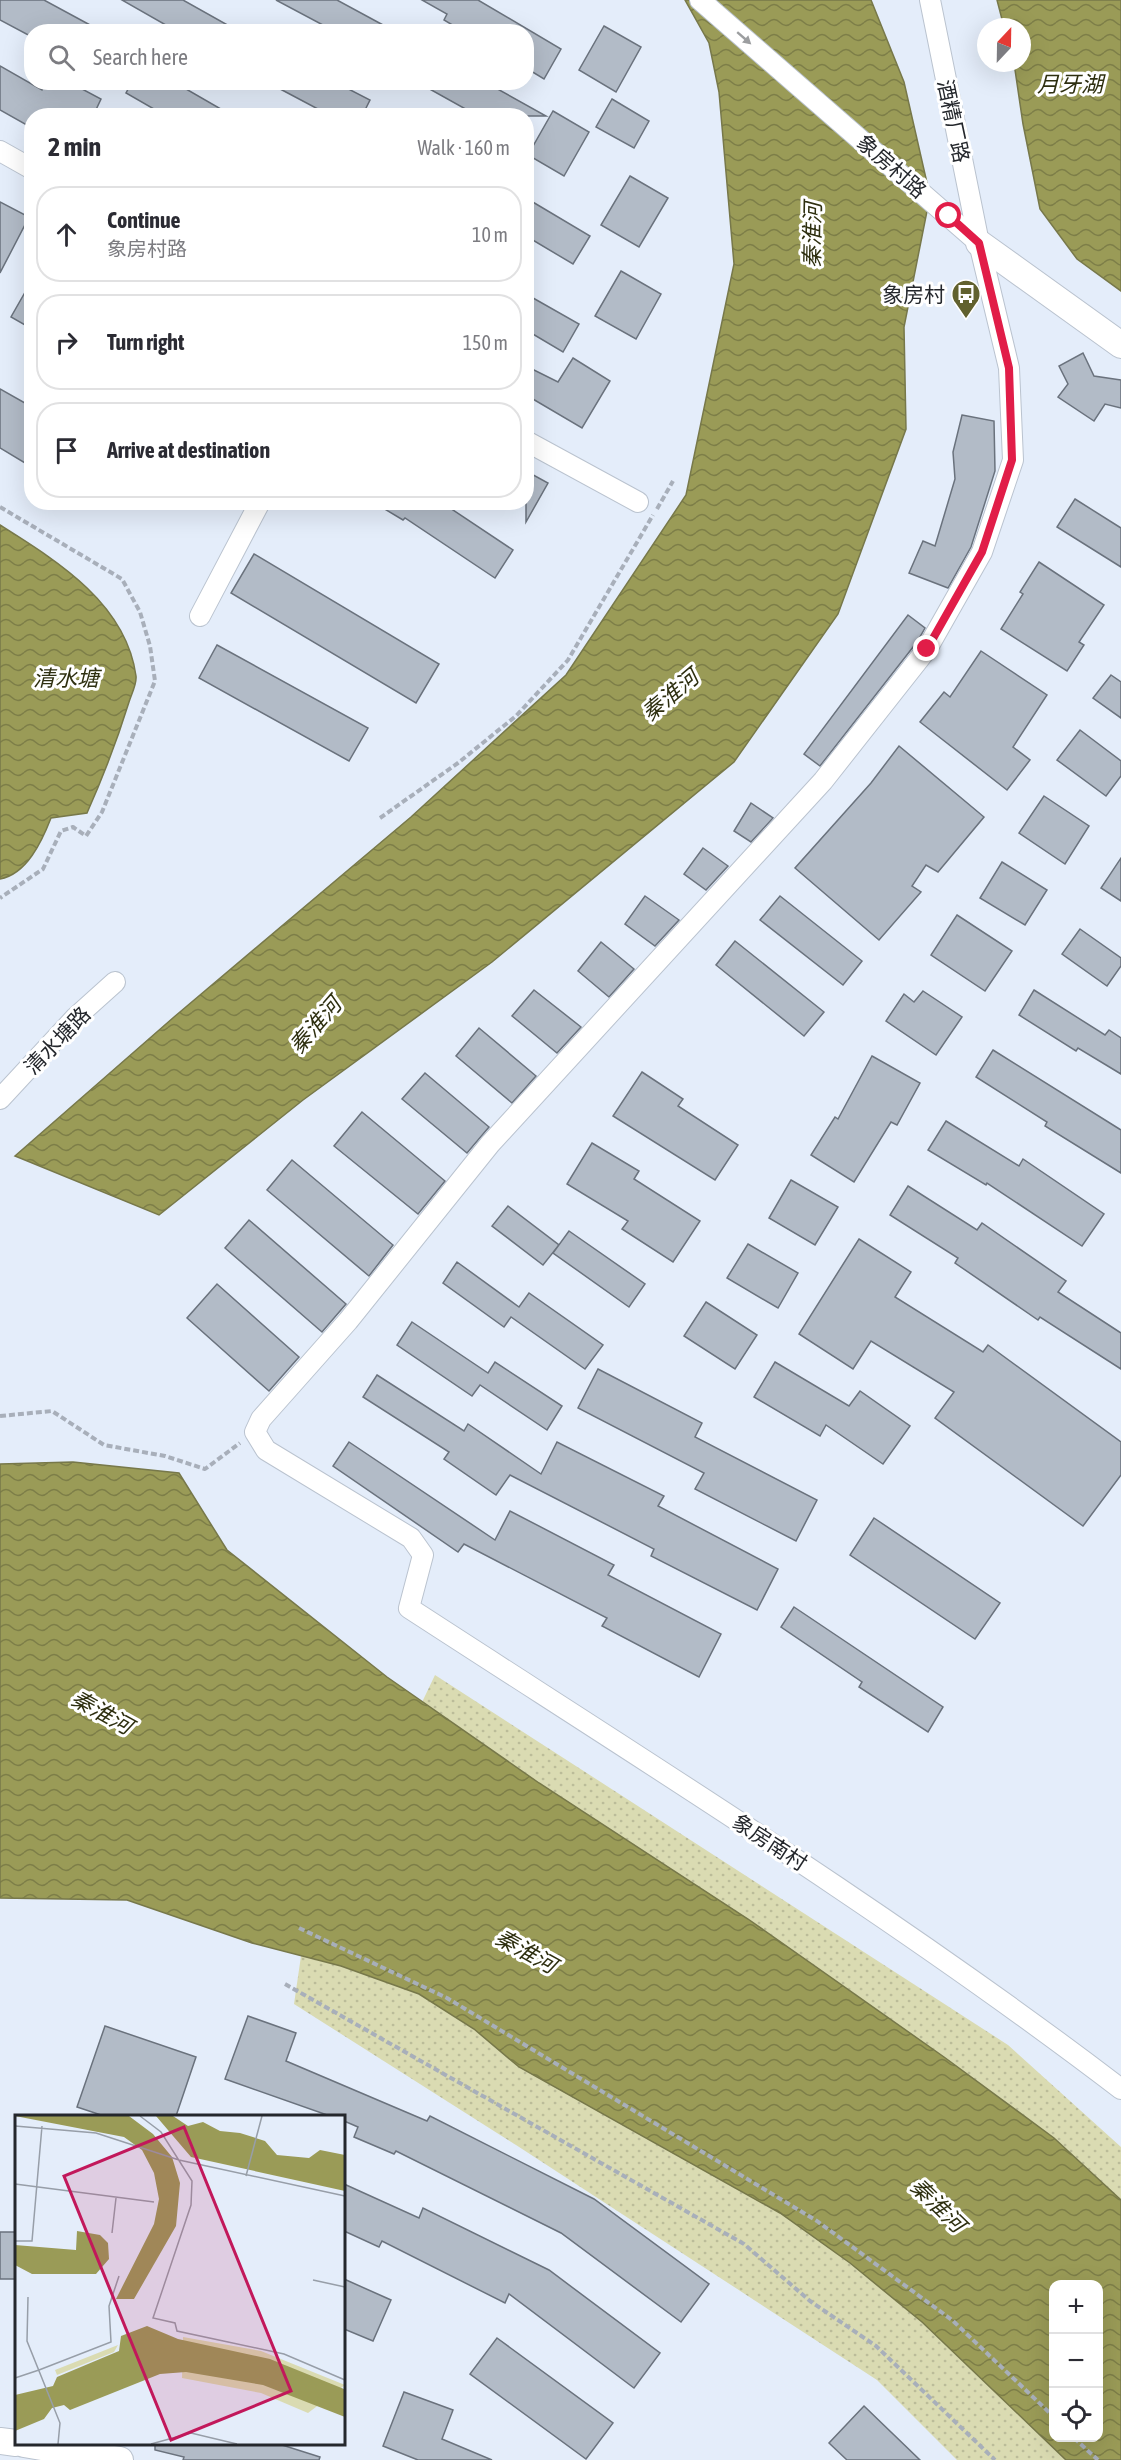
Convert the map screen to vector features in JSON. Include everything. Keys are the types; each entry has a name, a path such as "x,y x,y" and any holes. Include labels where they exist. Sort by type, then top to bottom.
{"street":[{"name":"象房村路","path":"700,0 979,243 1121,345"},
{"name":"酒精厂路","path":"255,1432 261,1419 348,1321 490,1144 823,781 927,649 982,552 1012,460 1009,368 979,243 930,0"},
{"path":"0,151 24,164"},
{"path":"534,445 638,502"},
{"path":"200,616 256,510"},
{"name":"清水塘路","path":"0,1099 75,1018 115,982"},
{"name":"象房南村","path":"255,1432 266,1450 411,1538 423,1555 409,1608 813,1870 996,1994 1121,2089"},
{"path":"0,2441 15,2443"},
{"path":"30,2445 120,2460"}],"path":[{"path":"380,818 458,763 516,716 568,660 673,480"},
{"path":"0,507 122,579 140,612 150,646 155,681 102,812 86,836 73,827 61,831 43,869 0,898"},
{"path":"0,1416 52,1412 104,1445 165,1456 205,1469 255,1432"},
{"path":"299,1928 447,1998 817,2221 952,2320 1049,2414"},
{"path":"285,1984 744,2244 810,2301 876,2346 995,2460"},
{"path":"1078,2442 1098,2460"}],"green space":[{"path":"435,1675 1008,2045 1121,2147 1121,2460 957,2460 877,2380 516,2145 294,2004 301,1956"}],"water":[{"name":"秦淮河","path":"685,0 871,0 904,82 930,196 904,327 906,429 838,614 734,762 492,962 303,1100 159,1215 15,1156 174,1017 411,817 566,675 686,495 734,264 719,92 709,43"},
{"name":"月牙湖","path":"997,0 1121,0 1121,291 1077,259 1040,209 1015,72 1031,72 1031,18 1002,18"},
{"name":"清水塘","path":"0,525 65,569 104,606 119,627 130,650 136,679 115,745 87,813 51,818 43,837 26,864 10,876 0,879"},
{"name":"秦淮河","path":"73,1462 179,1473 227,1550 387,1677 539,1783 748,1919 944,2057 1054,2138 1121,2200 1121,2460 1066,2460 922,2322 850,2263 780,2213 519,2067 474,2029 419,1994 341,1966 252,1943 127,1900 0,1898 0,1464"}],"building":[{"path":"0,0 44,0 88,24 24,24 24,33 0,20"},
{"path":"122,0 183,0 226,24 164,24"},
{"path":"276,0 337,0 381,24 321,24"},
{"path":"422,0 478,0 519,24 451,24 444,20 447,14"},
{"path":"604,26 641,47 616,92 579,70"},
{"path":"534,33 561,49 544,79 534,73"},
{"path":"0,66 24,80 24,90 84,90 101,99 97,108 24,108 24,124 0,110"},
{"path":"128,90 188,90 219,108 152,108 126,93"},
{"path":"282,90 351,90 370,100 366,108 316,108"},
{"path":"431,90 499,90 532,108 464,108"},
{"path":"612,99 649,121 634,148 596,127"},
{"path":"534,109 546,116 534,116"},
{"path":"553,111 589,132 564,176 534,158 534,144"},
{"path":"630,176 668,198 639,247 601,225"},
{"path":"0,202 24,214 24,227 0,273"},
{"path":"534,203 590,236 573,264 534,241"},
{"path":"621,271 661,294 636,339 595,316"},
{"path":"24,294 24,324 11,317"},
{"path":"534,299 579,324 563,352 534,335"},
{"path":"1083,353 1094,376 1121,380 1121,408 1105,404 1094,421 1058,397 1068,384 1059,366"},
{"path":"573,358 610,381 582,428 534,400 534,370 558,382"},
{"path":"0,389 24,402 24,462 0,448"},
{"path":"962,415 994,421 995,471 971,547 948,588 909,573 923,541 935,546 955,479 953,452"},
{"path":"534,475 548,483 534,508"},
{"path":"1075,499 1121,528 1121,567 1057,527"},
{"path":"386,510 453,510 513,550 495,578 405,518 403,520"},
{"path":"526,510 533,510 526,522"},
{"path":"254,554 439,664 416,703 231,593"},
{"path":"1039,562 1104,605 1079,642 1084,645 1067,671 1001,629 1023,594 1020,592"},
{"path":"908,615 925,628 917,642 820,766 804,754"},
{"path":"217,645 368,728 349,761 199,678"},
{"path":"981,651 1047,695 1013,747 1030,760 1007,790 920,722 944,692 950,697"},
{"path":"1111,675 1121,682 1121,718 1093,698"},
{"path":"1080,730 1121,761 1121,776 1106,796 1057,760"},
{"path":"899,746 984,817 938,872 926,865 912,886 921,892 879,940 795,868 871,783"},
{"path":"1044,796 1089,826 1065,864 1019,833"},
{"path":"751,803 773,818 751,842 734,831"},
{"path":"703,848 728,866 706,890 684,874"},
{"path":"1121,858 1121,901 1101,888"},
{"path":"1002,862 1047,890 1025,925 980,898"},
{"path":"645,896 679,920 655,946 625,924"},
{"path":"780,896 862,961 843,985 760,920"},
{"path":"957,915 1012,951 985,991 931,955"},
{"path":"1080,929 1121,958 1121,966 1107,986 1062,954"},
{"path":"735,941 824,1012 804,1036 716,965"},
{"path":"601,942 634,969 609,997 578,971"},
{"path":"534,990 581,1027 557,1053 512,1016"},
{"path":"1034,990 1105,1035 1109,1030 1121,1038 1121,1074 1078,1048 1076,1051 1019,1015"},
{"path":"923,991 962,1017 936,1055 886,1021 904,994 914,1002"},
{"path":"479,1028 536,1076 512,1103 456,1056"},
{"path":"993,1050 1121,1130 1121,1173 1045,1126 1047,1122 976,1077"},
{"path":"872,1056 920,1083 897,1125 891,1122 854,1182 811,1155 835,1117 838,1119"},
{"path":"642,1072 683,1099 678,1106 738,1145 715,1180 613,1116"},
{"path":"425,1073 489,1127 467,1153 402,1099"},
{"path":"362,1112 445,1181 418,1214 334,1146"},
{"path":"946,1121 1019,1166 1023,1159 1104,1214 1082,1246 987,1183 986,1185 928,1150"},
{"path":"592,1143 639,1171 634,1179 700,1221 673,1262 622,1229 628,1221 567,1184"},
{"path":"292,1160 393,1245 369,1276 267,1190"},
{"path":"791,1180 838,1207 815,1245 769,1218"},
{"path":"908,1186 977,1230 982,1223 1066,1281 1058,1292 1121,1333 1121,1369 1040,1317 1038,1320 955,1263 958,1258 890,1215"},
{"path":"508,1206 559,1245 543,1265 492,1226"},
{"path":"249,1220 346,1304 322,1332 225,1248"},
{"path":"569,1231 645,1284 629,1307 553,1253"},
{"path":"859,1239 911,1272 895,1297 983,1352 988,1345 1121,1442 1121,1475 1083,1526 935,1418 954,1392 871,1341 853,1369 799,1334"},
{"path":"748,1244 798,1273 778,1308 727,1278"},
{"path":"457,1262 519,1307 529,1293 603,1345 585,1369 511,1317 504,1327 443,1283"},
{"path":"217,1284 299,1357 269,1391 187,1318"},
{"path":"706,1302 757,1335 735,1369 684,1336"},
{"path":"412,1322 488,1373 495,1362 562,1406 547,1430 480,1385 472,1396 397,1345"},
{"path":"775,1362 849,1406 860,1391 910,1426 883,1464 826,1425 820,1436 754,1397"},
{"path":"598,1369 702,1423 695,1437 817,1500 796,1541 695,1489 704,1473 578,1408"},
{"path":"377,1375 464,1431 468,1424 541,1474 557,1442 664,1496 658,1506 778,1569 757,1610 651,1556 654,1549 510,1475 496,1495 444,1459 449,1452 363,1397"},
{"path":"349,1442 495,1540 510,1511 614,1565 608,1575 721,1634 699,1677 602,1626 607,1618 464,1544 458,1552 333,1466"},
{"path":"874,1518 1000,1603 975,1639 850,1555"},
{"path":"794,1607 943,1707 928,1732 859,1687 862,1682 781,1627"},
{"path":"248,2016 296,2033 286,2061 427,2121 430,2116 594,2199 709,2284 681,2322 561,2233 396,2151 394,2154 354,2137 358,2127 345,2121 345,2115 327,2115 225,2079"},
{"path":"105,2026 196,2057 176,2115 101,2115 77,2107"},
{"path":"345,2184 419,2218 423,2208 549,2270 660,2353 634,2388 509,2294 505,2303 382,2241 379,2247 345,2231"},
{"path":"0,2232 15,2232 15,2279 0,2279"},
{"path":"345,2279 391,2300 373,2341 345,2329"},
{"path":"497,2338 613,2423 586,2459 470,2374"},
{"path":"404,2392 453,2410 442,2439 492,2460 418,2460 383,2446"},
{"path":"864,2406 920,2460 847,2460 829,2443"},
{"path":"155,2445 282,2445 320,2457 319,2460 183,2460 184,2457 155,2450"}],"place":[{"name":"象房村","path":"966,320"}],"route":[{"path":"927,649 982,552 1012,460 1009,368 979,243 949,216"}]}
